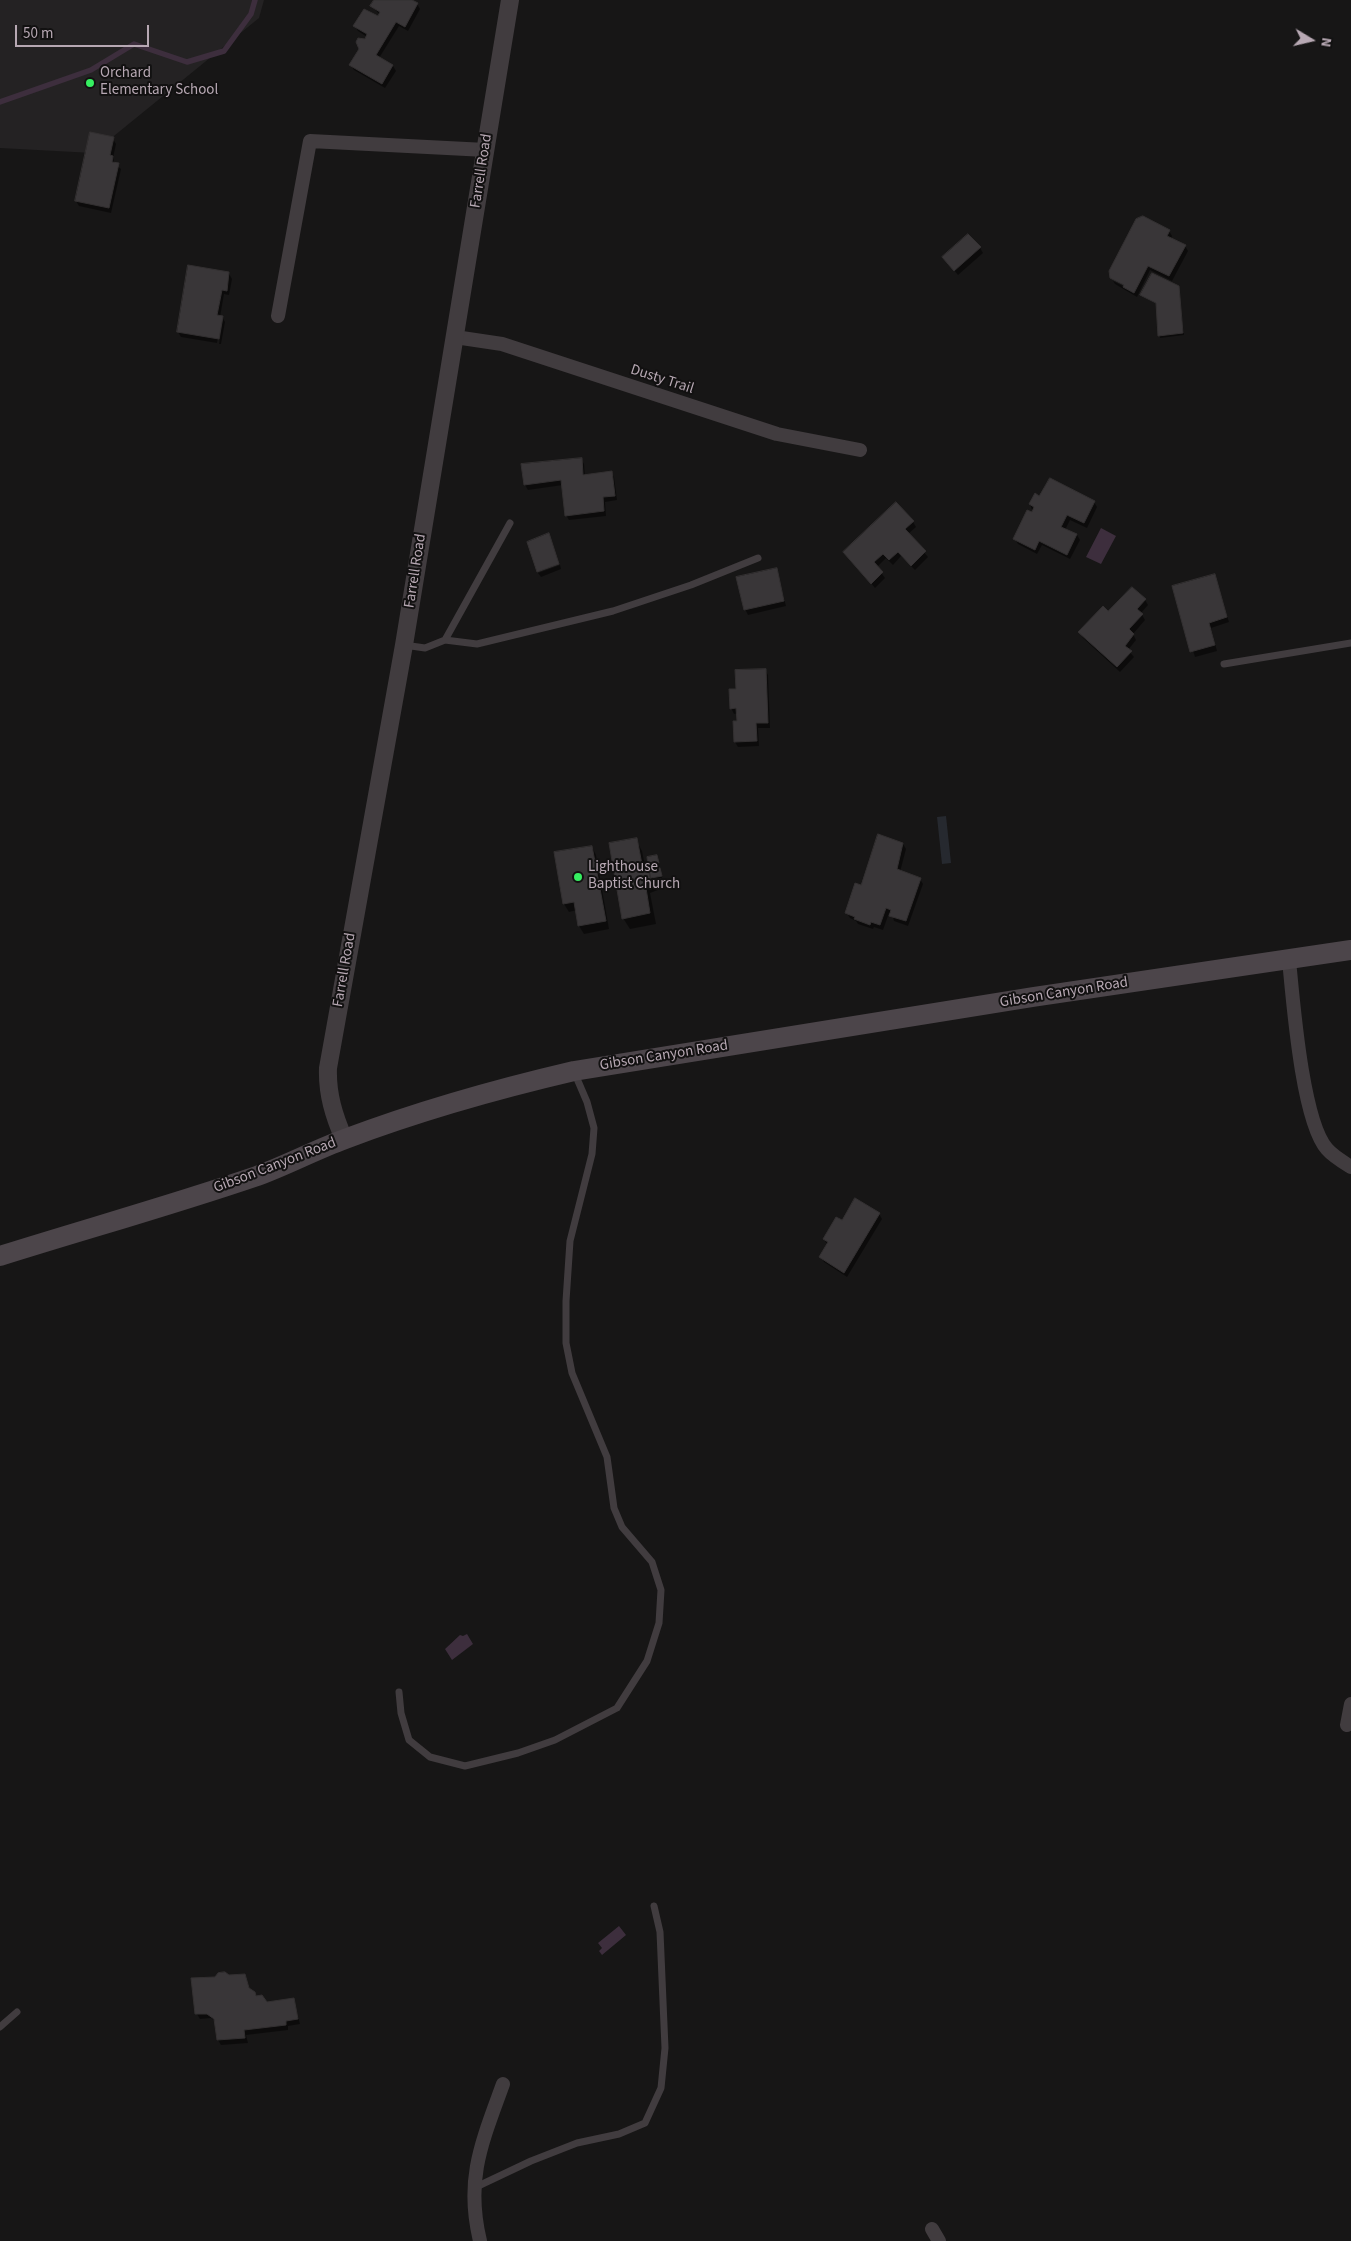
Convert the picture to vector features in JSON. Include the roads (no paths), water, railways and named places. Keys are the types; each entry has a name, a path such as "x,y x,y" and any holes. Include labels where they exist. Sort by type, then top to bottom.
{"main road":[{"name":"Gibson Canyon Road","path":"0,1256 213,1191 260,1175 344,1139 502,1089 574,1071 1023,999 1351,950"}],"street":[{"name":"Farrell Road","path":"344,1139 331,1102 327,1083 328,1068 404,645 510,0"},
{"path":"278,316 310,141 486,150"},
{"name":"Dusty Trail","path":"455,338 502,344 777,434 860,450"},
{"path":"1289,960 1300,1053 1313,1122 1326,1149 1351,1167"},
{"path":"1347,1725 1351,1704"},
{"path":"480,2241 475,2220 474,2188 478,2153 503,2084"},
{"path":"932,2228 939,2241"}],"lane":[{"path":"445,640 510,523"},
{"path":"404,645 425,648 445,640 477,644 613,611 691,585 758,558"},
{"path":"1224,664 1351,644"},
{"path":"399,1692 401,1713 409,1740 430,1757 465,1766 518,1753 555,1740 617,1708 647,1661 659,1623 661,1590 652,1562 622,1527 614,1508 607,1457 572,1373 566,1343 566,1301 570,1242 592,1154 594,1128 574,1071"},
{"path":"474,2188 532,2161 577,2143 619,2134 645,2123 661,2088 665,2048 660,1932 654,1906"},
{"path":"0,2027 17,2012"}],"waterway":[{"path":"0,102 91,70 134,44 187,62 224,51 251,14 255,0"}],"place":[{"name":"Orchard Elementary School","path":"90,83"},
{"name":"Lighthouse Baptist Church","path":"578,877"}]}
